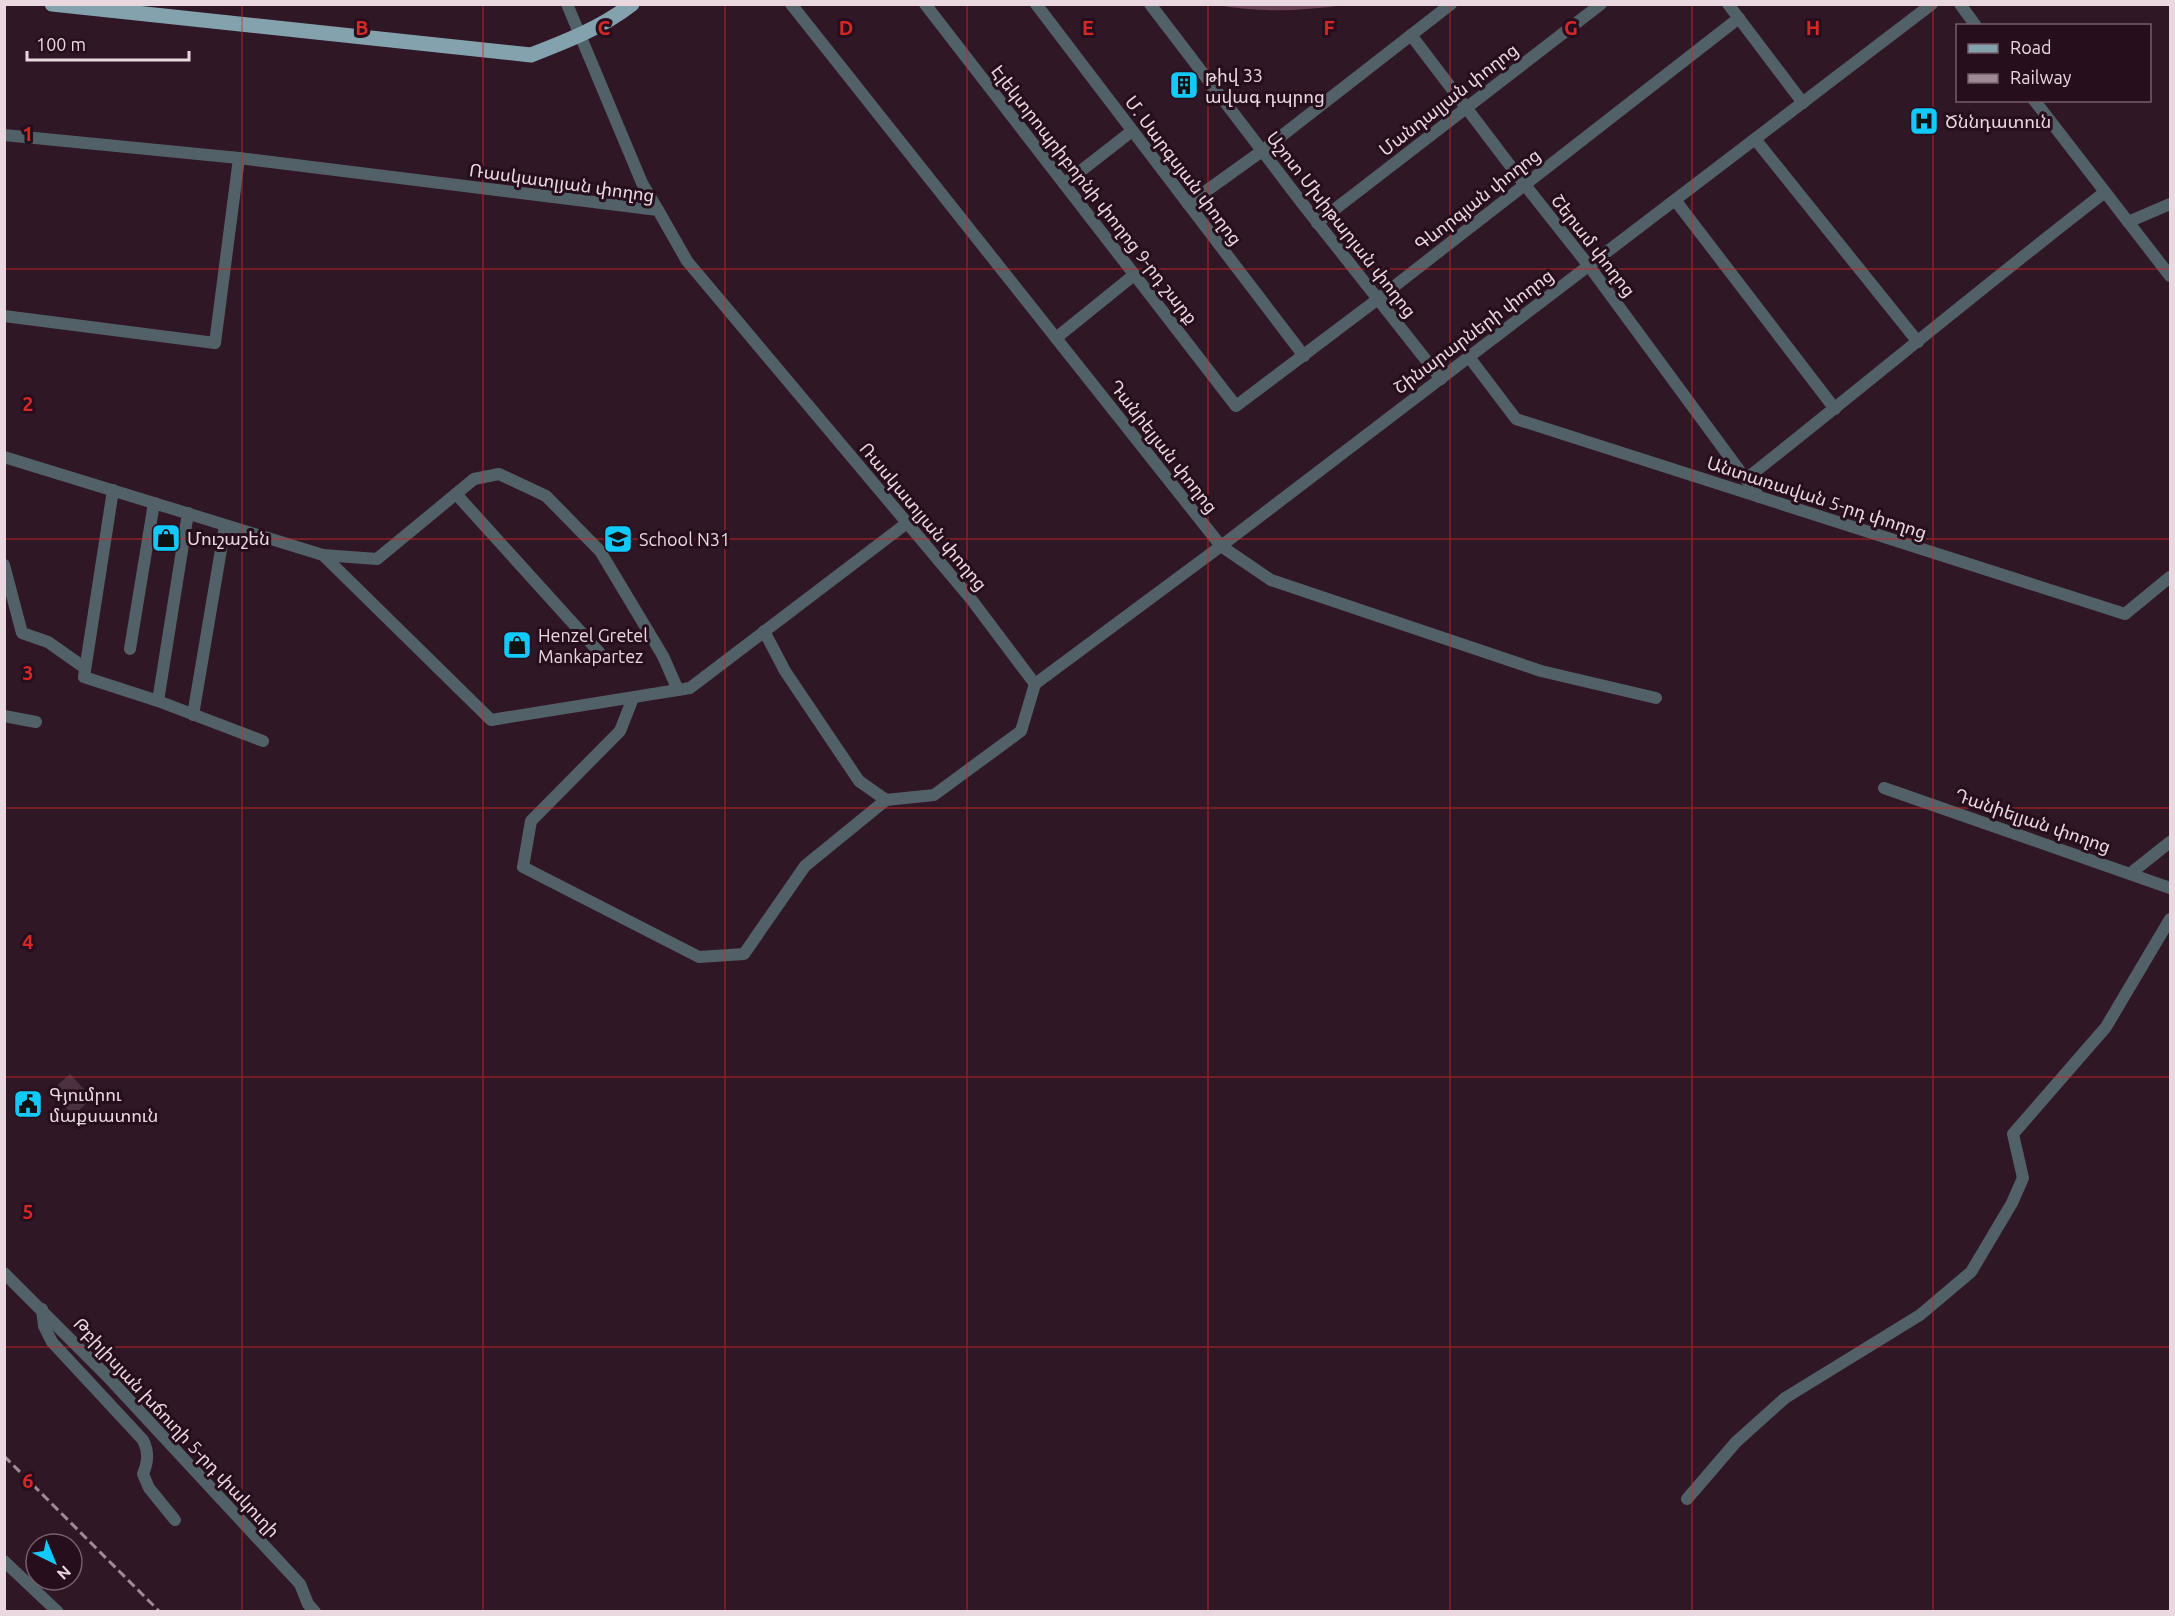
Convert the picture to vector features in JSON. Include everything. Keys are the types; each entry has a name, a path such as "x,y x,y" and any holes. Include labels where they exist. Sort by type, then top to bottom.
{"main road":[{"path":"52,4 531,55 613,20 632,4"}],"street":[{"path":"567,4 582,35 642,183 658,210"},
{"name":"Դանիելյան փողոց","path":"791,4 1221,546 1271,580 1541,671 1656,698"},
{"name":"Էլեկտրոպրիբորնի փողոց 9-րդ շարք","path":"925,4 1236,406"},
{"name":"Մ. Սարգսյան փողոց","path":"1036,4 1304,356"},
{"name":"Աշոտ Մխիթարյան փողոց","path":"1150,4 1317,223 1441,379"},
{"path":"1188,204 1262,151 1451,4"},
{"name":"Մանդալյան փողոց","path":"1317,223 1601,4"},
{"path":"1728,4 1803,103"},
{"name":"Շինարարների փողոց","path":"1035,684 1221,546 1932,4"},
{"path":"1960,4 1975,24"},
{"name":"Գևորգյան փողոց","path":"1236,406 1378,299 1739,18"},
{"name":"Շերամ փողոց","path":"1411,35 1589,266 1759,497"},
{"path":"2036,102 2170,276"},
{"path":"1064,184 1132,131"},
{"name":"Ռասկատլյան փողոց","path":"4,135 239,158 658,210 687,261 971,599 1035,684"},
{"path":"1755,139 1918,342"},
{"path":"4,316 215,343 239,158"},
{"path":"1746,479 1947,319 2017,260 2105,192"},
{"path":"1675,200 1835,409"},
{"path":"2128,222 2170,204"},
{"path":"1056,338 1134,275"},
{"name":"Անտառավան 5-րդ փողոց","path":"1469,357 1516,419 2125,614 2170,577"},
{"path":"4,457 323,555 377,559 474,479 499,474 546,496 600,551 663,656 678,690"},
{"path":"113,490 84,677 158,701 263,741"},
{"path":"456,494 599,652"},
{"path":"130,649 154,502"},
{"path":"158,701 188,513"},
{"path":"323,555 491,720 690,688 907,523"},
{"path":"193,715 225,525"},
{"path":"4,565 22,633 48,642 85,668"},
{"path":"764,632 785,671 859,781 886,800"},
{"path":"633,698 620,731 531,821 523,867 699,957 744,954 805,866 886,800 934,795 1021,731 1035,684"},
{"path":"4,716 36,722"},
{"name":"Դանիելյան փողոց","path":"1884,788 2170,888"},
{"path":"2131,873 2170,842"},
{"path":"1687,1499 1736,1442 1785,1398 1920,1315 1971,1272 2012,1203 2023,1178 2013,1134 2106,1027 2170,919"},
{"name":"Թբիլիսյան խճուղի 5-րդ փակուղի","path":"4,1273 42,1309 300,1584 308,1604 315,1611"},
{"path":"42,1309 44,1326 52,1342 143,1440 148,1450 147,1464 143,1474 149,1488 175,1520"},
{"path":"4,1561 58,1611"}],"shaded area":[{"path":"1218,5 1344,5 1281,10"},
{"path":"70,1074 92,1098 73,1116 51,1091"}],"railway":[{"path":"4,1456 160,1612"}],"place":[{"name":"թիվ 33 ավագ դպրոց","path":"1184,85"},
{"name":"Ծննդատուն","path":"1924,121"},
{"name":"Մուշաշեն","path":"166,538"},
{"name":"School N31","path":"618,539"},
{"name":"Henzel Gretel Mankapartez","path":"517,645"},
{"name":"Գյումրու մաքսատուն","path":"28,1104"}]}
